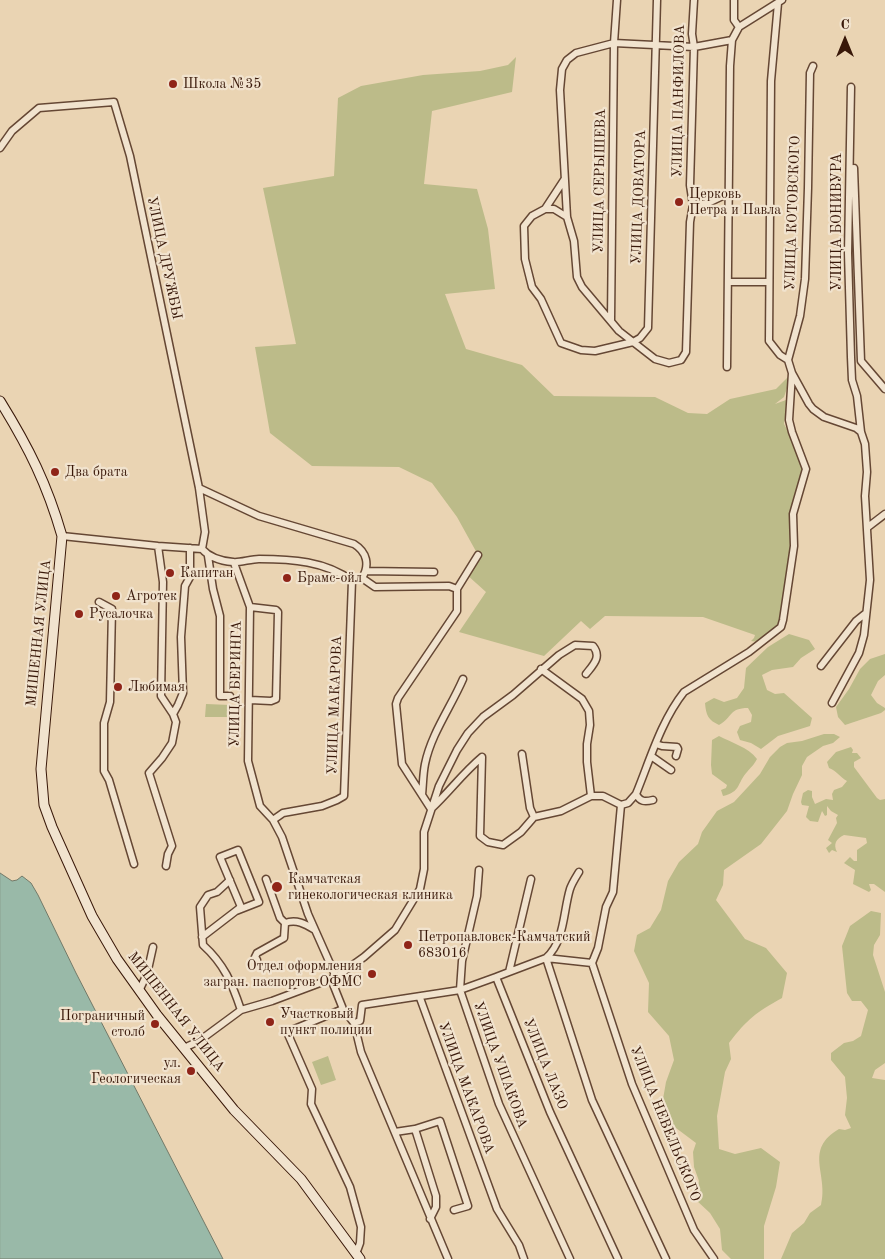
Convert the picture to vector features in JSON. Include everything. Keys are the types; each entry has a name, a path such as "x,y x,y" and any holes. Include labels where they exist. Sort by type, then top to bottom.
{"main road":[{"name":"МИШЕННАЯ УЛИЦА","path":"0,401 36,464 62,536 40,768 43,796 52,827 92,916 117,959 139,991 243,1120 284,1159 301,1179 358,1257"}],"street":[{"name":"УЛИЦА СЕРЫШЕВА","path":"611,320 616,0"},
{"name":"УЛИЦА ДОВАТОРА","path":"633,342 640,338 648,328 657,0"},
{"name":"УЛИЦА ПАНФИЛОВА","path":"633,342 655,359 669,363 680,360 686,352 690,222 693,205 690,185 694,0"},
{"path":"734,0 734,20 739,27"},
{"path":"727,367 730,66 732,40 739,27 780,1"},
{"path":"780,1 771,81 769,341 780,355 788,360 792,373 809,404 816,412 830,420 856,428 861,432"},
{"path":"633,342 619,331 582,287 577,277 574,241 567,217 564,180 560,90 562,68 567,60 576,53 614,43 694,47 732,40"},
{"name":"УЛИЦА КОТОВСКОГО","path":"788,360 800,316 804,288 808,188 809,80 813,66"},
{"name":"УЛИЦА БОНИВУРА","path":"832,704 861,648 870,580 866,504 866,453 861,432 857,396 852,380 851,357 848,253 851,87"},
{"name":"УЛИЦА ДРУЖБЫ","path":"0,148 12,131 39,108 114,102 130,156 199,488 205,532 202,549"},
{"path":"850,157 854,166 861,361 885,389"},
{"path":"545,209 564,180"},
{"path":"693,205 708,203 729,193"},
{"path":"567,217 554,209 545,209 532,216 524,226 525,259 532,287 540,299 561,343 581,350 595,350 633,342"},
{"path":"728,282 769,282"},
{"path":"431,809 448,793 468,768 482,757 480,836 488,842 503,845 521,832 534,817 561,812 591,796 603,796 621,805 628,803 636,794 666,721 684,692 749,652 780,627 783,620 794,546 793,514 806,468 789,420 792,373"},
{"path":"199,488 259,516 354,544 362,549 367,562 366,571 362,578 352,581 329,567 309,562 246,559 234,563 208,556"},
{"path":"868,527 885,514"},
{"path":"62,536 202,549 208,556 213,589 220,616 220,696 230,696"},
{"path":"158,546 163,582 161,696 176,722 172,743 149,773 172,846 168,854 166,866"},
{"path":"173,714 183,693 181,638 185,586 190,577 190,548"},
{"path":"431,809 402,764 396,704 398,698 457,611 457,589 478,556"},
{"name":"УЛИЦА БЕРИНГА","path":"234,563 250,607 248,761 260,806 273,820"},
{"path":"366,571 434,572"},
{"path":"362,578 375,587 449,586 457,589"},
{"name":"УЛИЦА МАКАРОВА","path":"273,820 283,813 322,806 344,796 347,760 352,581"},
{"path":"99,602 112,609 110,702 104,723 104,771 109,780 134,864"},
{"path":"250,607 276,610 278,612 276,698 271,700 250,700"},
{"path":"821,666 856,621 866,613"},
{"path":"184,1048 199,1041 242,1010 334,978 364,958 395,930 420,889 424,869 424,832 431,809 439,786 468,733 483,717 513,695 541,669 575,645 593,646 597,651 598,657 586,674"},
{"path":"541,669 582,699 589,711 590,724 587,762 591,796"},
{"path":"422,795 425,763 444,716 452,704 463,679"},
{"path":"656,744 677,747 676,756"},
{"path":"522,754 530,808 534,817"},
{"path":"651,756 671,770"},
{"path":"636,794 638,799 644,802 654,800"},
{"path":"546,958 592,963 598,948 606,907 612,892 621,805"},
{"path":"273,820 282,838 308,914 334,978 343,1010 354,1023 361,1052 448,1259"},
{"path":"202,937 241,907 220,857 238,850 260,902 236,911"},
{"name":"УЛИЦА УШАКОВА","path":"479,870 477,896 462,961 460,990 499,1104 570,1259"},
{"path":"354,1023 360,1021 362,1005 420,998 460,990 546,958 554,952 565,915 570,888 579,872"},
{"path":"257,960 255,958 257,953 284,938 284,923 280,918 266,879"},
{"path":"509,972 531,879"},
{"path":"230,880 217,892 208,895 200,907 202,937 203,945 225,970 242,1010"},
{"path":"284,923 291,921 299,922 316,930"},
{"path":"139,991 147,974 153,947"},
{"path":"546,958 592,1100 666,1259"},
{"name":"УЛИЦА НЕВЕЛЬСКОГО","path":"592,963 632,1084 694,1230 714,1259"},
{"name":"УЛИЦА ЛАЗО","path":"496,977 550,1112 618,1259"},
{"name":"УЛИЦА МАКАРОВА","path":"420,998 497,1209 519,1245 524,1259"},
{"path":"343,1010 287,1032 312,1089 311,1104 350,1187 361,1227 358,1257"},
{"path":"396,1132 415,1129 440,1121 468,1206 454,1210"},
{"path":"415,1129 436,1196 436,1207 430,1219"}],"shaded area":[{"path":"516,57 512,92 432,111 424,184 477,189 488,229 495,289 445,294 466,349 522,365 554,396 655,397 688,413 707,414 730,399 776,389 792,373 784,397 775,404 786,400 787,402 784,424 804,470 790,513 789,523 792,544 779,625 775,631 758,642 751,641 755,635 703,617 605,616 590,629 581,621 544,656 459,632 486,592 466,574 478,555 457,517 432,483 399,467 312,466 270,433 255,347 296,344 263,188 334,176 338,98 361,86 423,75 480,71 508,65"},
{"path":"789,634 809,640 815,649 801,658 793,667 772,670 762,675 767,690 775,694 784,693 812,718 810,726 778,736 761,749 751,743 740,740 737,732 740,726 751,722 752,715 748,708 734,711 719,725 708,717 705,703 714,698 724,702 737,698 744,688 746,668 768,647"},
{"path":"885,654 885,675 878,681 871,695 885,710 845,725 838,717 836,707 860,669 870,659"},
{"path":"206,704 230,705 230,717 205,717"},
{"path":"824,734 834,734 840,737 833,743 823,746 807,757 802,766 802,775 787,811 761,844 724,870 723,885 716,900 745,939 766,948 787,973 782,998 753,1017 729,1043 731,1059 725,1072 717,1116 719,1149 735,1154 761,1148 780,1162 776,1187 764,1226 764,1259 731,1259 722,1250 720,1229 710,1213 696,1200 699,1181 694,1167 693,1152 696,1143 660,1116 666,1082 674,1060 669,1036 648,1012 649,983 634,951 637,935 650,928 661,910 668,881 679,862 698,844 702,832 717,811 734,802 760,774 770,757 780,747 787,743 802,741"},
{"path":"719,736 744,748 757,759 736,790 723,796 721,790 726,788 727,785 712,774 711,765 712,740"},
{"path":"851,747 852,753 857,753 861,758 854,762 854,767 877,798 880,800 885,799 885,892 874,884 869,884 871,890 869,892 853,884 855,870 844,863 850,857 857,861 857,850 867,843 866,838 844,835 836,842 837,852 832,850 829,853 826,848 832,843 828,840 837,823 836,818 838,815 827,806 827,815 825,816 822,811 818,822 810,821 806,817 809,806 802,805 801,802 803,793 808,790 812,791 815,804 826,799 833,800 832,794 834,790 842,787 847,781 829,768 827,762 836,752"},
{"path":"0,873 12,881 22,876 31,883 38,895 223,1259 0,1259"},
{"path":"871,911 881,913 880,935 874,945 873,955 885,992 885,1063 875,1070 872,1078 885,1080 885,1259 781,1259 792,1233 804,1223 810,1213 821,1205 823,1194 820,1154 822,1145 828,1137 839,1129 851,1128 845,1115 847,1098 845,1077 831,1060 831,1053 844,1043 853,1041 861,1036 868,1010 861,1001 852,1001 847,993 842,946 850,926"},
{"path":"328,1056 336,1080 321,1085 312,1062"}],"place":[{"name":"Школа №35","path":"173,84"},
{"name":"Церковь Петра и Павла","path":"679,202"},
{"name":"Два брата","path":"55,472"},
{"name":"Капитан","path":"170,573"},
{"name":"Брамс-ойл","path":"287,578"},
{"name":"Агротек","path":"116,596"},
{"name":"Русалочка","path":"79,614"},
{"name":"Любимая","path":"118,687"},
{"name":"Камчатская гинекологическая клиника","path":"277,887"},
{"name":"Петропавловск-Камчатский 683016","path":"408,945"},
{"name":"Отдел оформления загран. паспортов ОФМС","path":"372,974"},
{"name":"Участковый пункт полиции","path":"270,1022"},
{"name":"Пограничный столб","path":"155,1024"},
{"name":"ул. Геологическая","path":"191,1071"}]}
